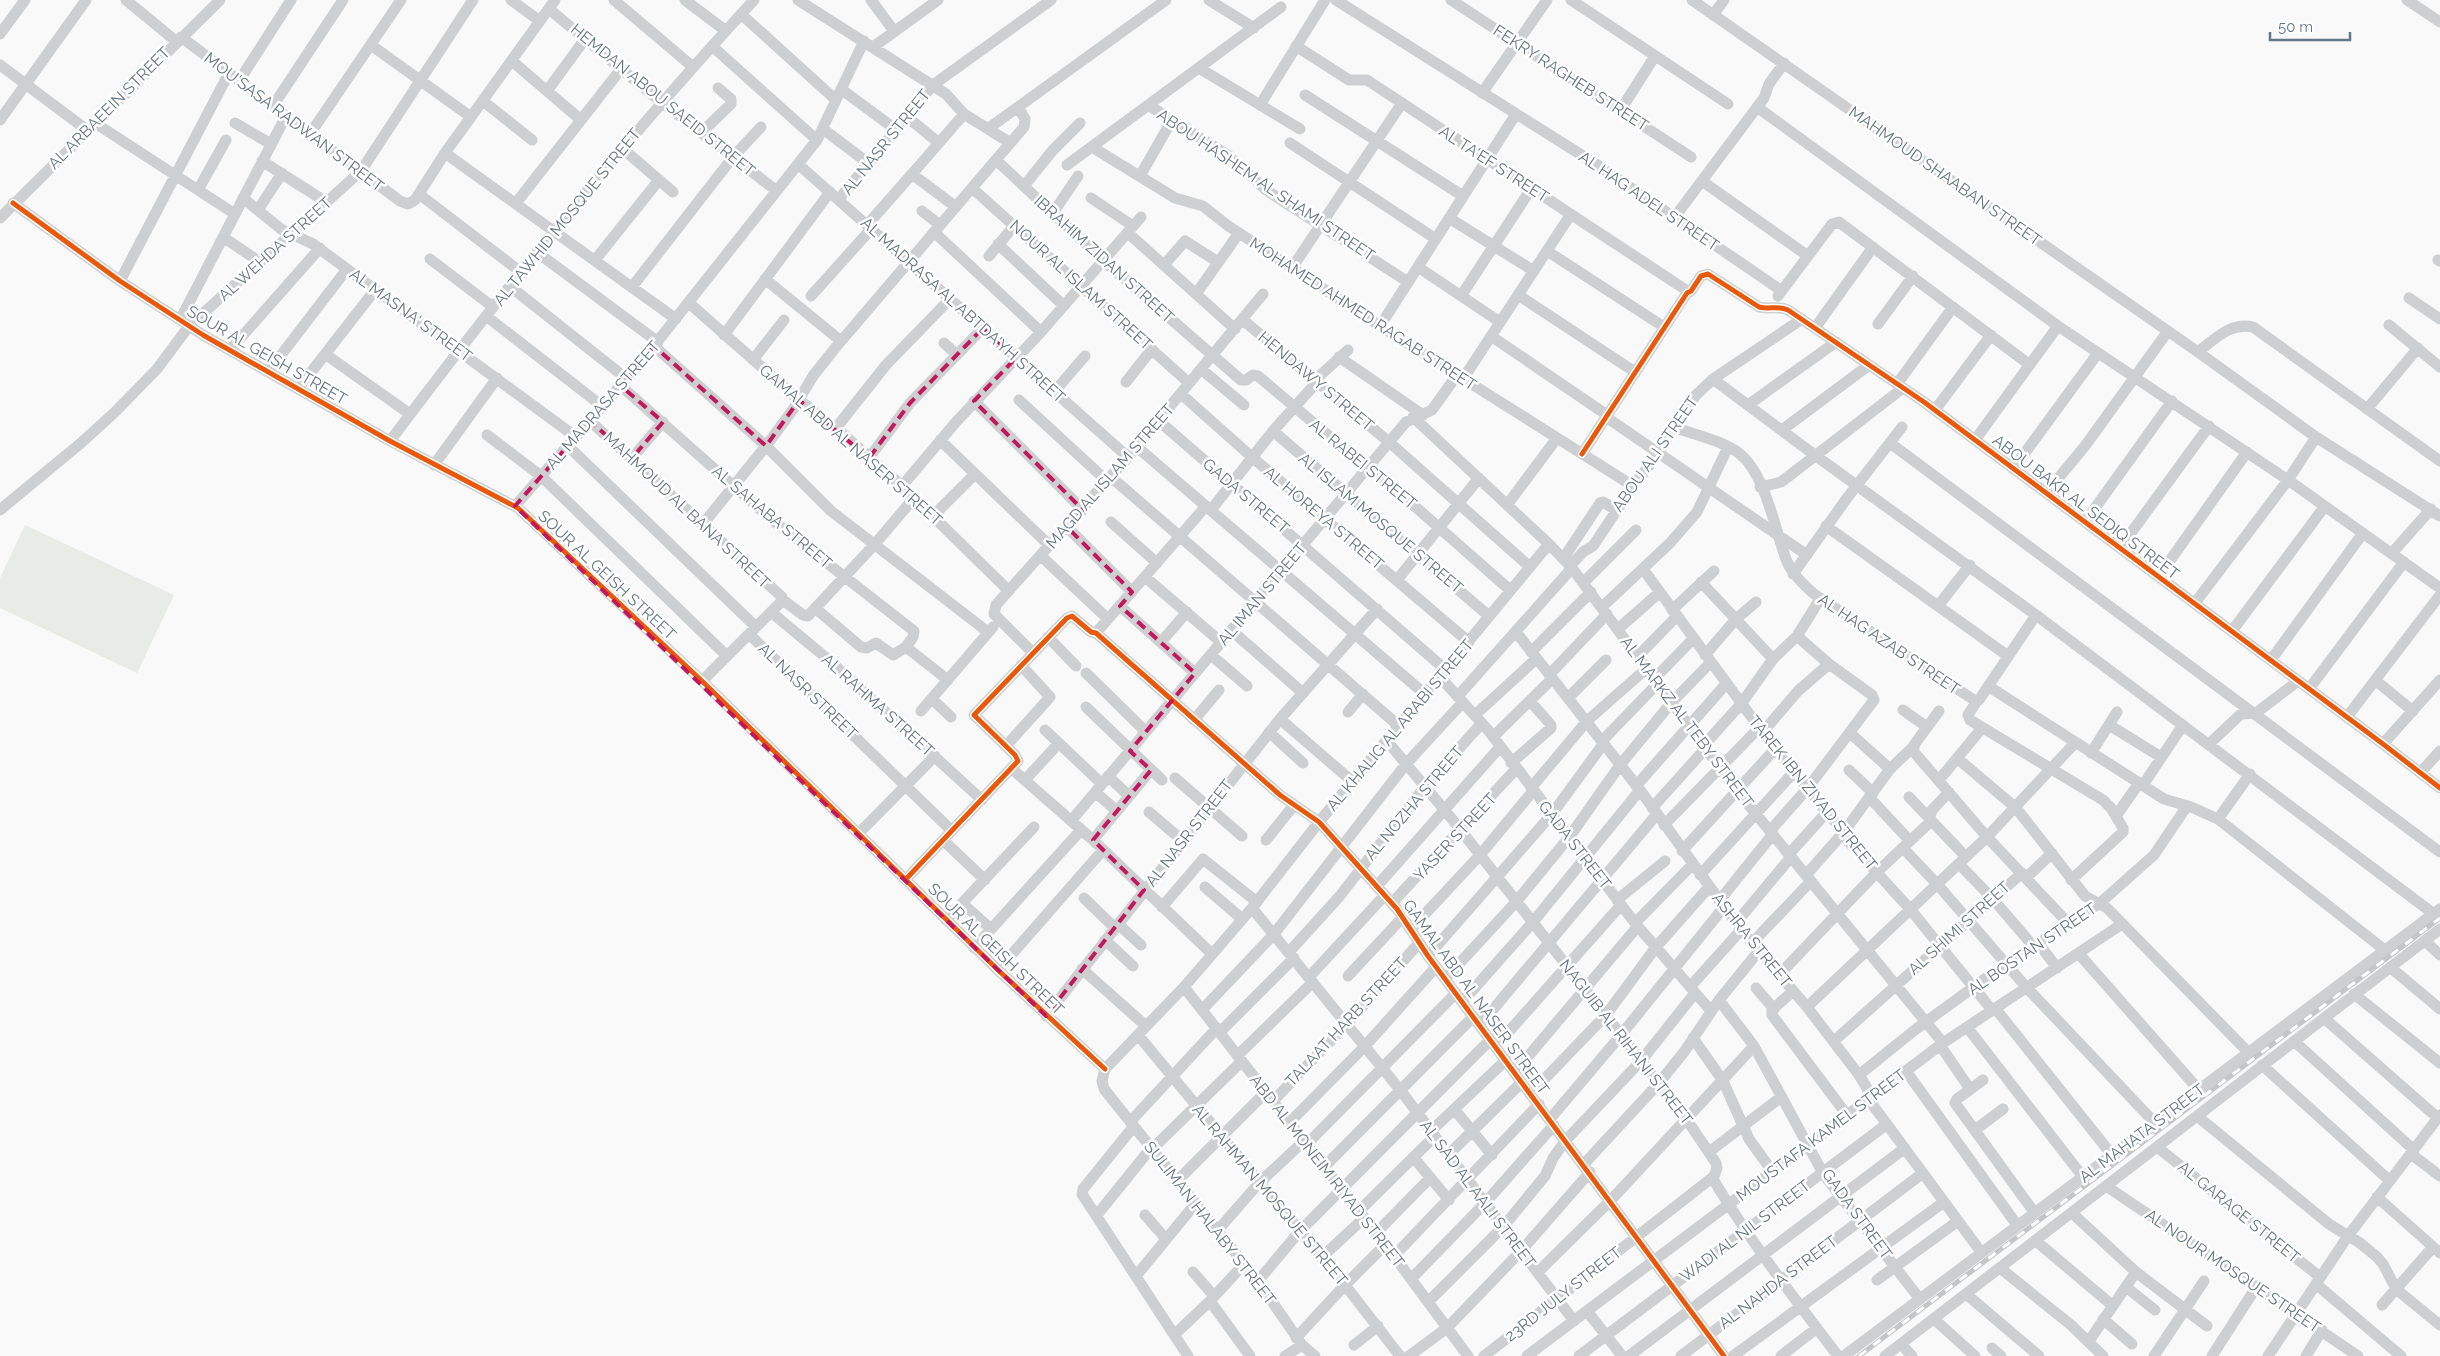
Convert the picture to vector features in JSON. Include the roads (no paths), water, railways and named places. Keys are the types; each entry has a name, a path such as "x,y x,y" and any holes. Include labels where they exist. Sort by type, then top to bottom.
{"street":[{"path":"0,34 25,0"},
{"path":"0,120 86,0"},
{"name":"MOU'SASA RADWAN STREET","path":"126,0 179,40 239,80 400,201 408,204 415,200 419,194"},
{"name":"AL ARBAEEIN STREET","path":"1,214 220,0"},
{"path":"239,80 290,0"},
{"path":"310,134 401,0"},
{"name":"AL WEHDA STREET","path":"185,323 260,262 360,171 473,0"},
{"path":"511,0 540,21"},
{"path":"614,0 693,67"},
{"path":"685,0 726,31"},
{"name":"AL TAWHID MOSQUE STREET","path":"390,441 458,349 511,287 661,102 754,0"},
{"path":"798,0 933,85 952,99 964,114 1009,142"},
{"path":"812,8 821,0"},
{"path":"871,0 894,31"},
{"name":"AL NASR STREET","path":"839,199 933,85 1051,0"},
{"path":"989,128 1166,0"},
{"path":"1209,0 1254,28"},
{"path":"1260,105 1325,0"},
{"name":"AL HAG ADEL STREET","path":"1336,0 1598,166 1782,291"},
{"name":"FEKRY RAGHEB STREET","path":"1451,0 1691,157"},
{"path":"1482,93 1547,0"},
{"path":"1570,0 1728,104"},
{"name":"MAHMOUD SHAABAN STREET","path":"1692,0 2198,352 2316,437 2435,513"},
{"path":"1713,15 1724,0"},
{"path":"2407,0 2440,22"},
{"path":"868,44 894,31 933,1"},
{"path":"273,106 338,2"},
{"path":"522,273 419,194 445,153 552,5"},
{"name":"HEMDAN ABOU SAEID STREET","path":"552,5 585,39 621,69 777,191"},
{"path":"1067,165 1281,7"},
{"path":"741,14 836,100"},
{"path":"547,91 585,39"},
{"name":"AL MADRASA STREET","path":"515,506 656,344 798,164 823,129 841,89 868,44"},
{"path":"371,45 471,117"},
{"path":"712,46 816,140"},
{"name":"AL TA'EF STREET","path":"1296,46 1348,80 1367,80 1689,292"},
{"path":"1620,110 1655,56"},
{"path":"512,61 581,120"},
{"path":"1674,218 1757,107 1769,84 1784,63"},
{"path":"0,65 91,127 175,175 235,214"},
{"path":"1199,68 1300,130"},
{"path":"516,204 621,69"},
{"path":"120,281 228,73"},
{"path":"701,133 731,104 731,99 718,88"},
{"path":"841,89 895,129"},
{"path":"1305,95 1463,196"},
{"path":"483,101 532,140"},
{"path":"1292,268 1402,103"},
{"name":"ABOU HASHEM AL SHAMI STREET","path":"1148,105 1229,156 1242,166 1257,183 1408,282"},
{"path":"703,524 766,446 813,376 841,341 996,160 1025,123 1018,107"},
{"path":"1757,107 2058,326 2288,480 2440,588"},
{"path":"811,296 964,114"},
{"path":"1380,326 1516,114"},
{"path":"0,510 81,443 157,369 185,323 223,237 286,116"},
{"path":"906,116 938,143"},
{"path":"1140,176 1172,120"},
{"path":"235,123 271,144"},
{"path":"1024,186 1053,150 1080,123"},
{"path":"632,286 733,157 761,128"},
{"path":"823,129 868,163"},
{"path":"198,190 226,140"},
{"path":"1290,143 1436,239"},
{"name":"MOHAMED AHMED RAGAB STREET","path":"1092,147 1175,198 1203,206 1239,233 1380,326 1633,486"},
{"path":"623,149 673,192"},
{"path":"445,153 676,319"},
{"name":"IBRAHIM ZIDAN STREET","path":"996,160 1104,261 1212,356"},
{"path":"262,161 326,202"},
{"name":"AL MADRASA AL ABTDA'YH STREET","path":"798,164 1128,457"},
{"path":"258,210 282,173"},
{"path":"912,174 956,207"},
{"path":"1053,213 1078,176"},
{"path":"595,260 659,180"},
{"path":"1702,181 1808,256"},
{"name":"NOUR AL ISLAM STREET","path":"972,188 1189,383"},
{"path":"1461,296 1531,188"},
{"path":"724,335 830,192"},
{"name":"AL MASNA' STREET","path":"243,198 281,229 320,248 458,349 497,378 572,441"},
{"path":"1091,198 1134,225 1164,265 1235,329"},
{"name":"SOUR AL GEISH STREET","path":"13,203 120,281 185,323 390,441 515,506 702,681 906,879 974,948 1105,1069"},
{"path":"922,210 937,229 1041,332"},
{"name":"AL IMAN STREET","path":"1071,820 1389,442 1418,416 1432,410 1460,377 1491,336 1571,214"},
{"path":"1449,218 1534,271"},
{"path":"1769,309 1835,222 1839,222 2030,365"},
{"path":"902,486 974,401 1041,332 1134,225"},
{"path":"988,256 1014,226"},
{"path":"1196,294 1239,233"},
{"path":"223,237 260,262"},
{"path":"1164,265 1185,241 1218,262"},
{"path":"998,244 1064,306"},
{"path":"1815,328 1873,247"},
{"path":"230,350 320,248"},
{"path":"1547,251 1664,328"},
{"path":"538,253 656,344 766,446 831,510 988,632"},
{"path":"430,259 489,312 602,406"},
{"path":"1418,267 1500,322"},
{"path":"268,372 347,269"},
{"name":"ABOU BAKR AL SEDIQ STREET","path":"1689,292 1705,274 1759,307 1769,309 1781,307 1802,319 1935,410 2440,788"},
{"path":"1878,324 1913,276"},
{"path":"765,279 841,341"},
{"name":"AL SAHABA STREET","path":"511,287 624,382 663,422 735,486 844,578 914,631 913,637 906,647"},
{"path":"298,389 375,290"},
{"path":"1582,454 1689,292"},
{"name":"MAGD AL ISLAM STREET","path":"999,620 994,614 994,608 1083,510 1263,294"},
{"path":"1518,295 1636,372"},
{"path":"836,428 886,365 951,298"},
{"path":"2408,298 2440,319"},
{"name":"GAMAL ABD AL NASER STREET","path":"689,303 798,400 836,428 902,486 1009,591"},
{"path":"1760,487 1781,482 1816,456 1900,386 1953,307"},
{"name":"ABOU ALI STREET","path":"1568,565 1593,546 1633,486 1659,453 1673,427 1696,395 1713,379 1802,319"},
{"path":"753,360 784,320"},
{"name":"HENDAWY STREET","path":"1243,320 1389,442 1530,567"},
{"path":"2389,324 2440,367"},
{"path":"2198,352 2233,327 2243,325 2253,327 2440,461"},
{"path":"1975,440 2058,326"},
{"path":"869,458 910,403 983,328"},
{"path":"2046,493 2085,446 2168,331"},
{"path":"1935,410 1991,335"},
{"path":"1491,336 1807,555"},
{"path":"1748,405 1836,342"},
{"path":"944,344 957,355"},
{"path":"2367,409 2418,348"},
{"path":"1126,382 1152,349"},
{"name":"AL MARKZ AL TEBY STREET","path":"1316,381 1344,353 1418,416 1479,478 1549,544 1605,610 1738,792 1926,1021 1970,1089"},
{"path":"2013,469 2098,353"},
{"path":"325,354 410,414"},
{"path":"1054,392 1085,356"},
{"name":"AL RABEI STREET","path":"1212,356 1241,380 1246,380 1253,375 1258,376 1348,452 1370,466 1510,590"},
{"path":"1782,430 1869,365"},
{"path":"1201,369 1244,405"},
{"path":"434,465 497,378"},
{"path":"1713,379 1816,456 1970,565 2182,724 2437,911"},
{"path":"906,879 1018,761 1006,746 974,715 1070,616 1075,618 1090,632 1096,633 1180,537 1232,484 1273,431 1316,381"},
{"name":"AL HOREYA STREET","path":"1181,394 1324,520 1469,642"},
{"path":"1019,400 1109,479 1256,601 1399,726"},
{"path":"974,401 1083,510"},
{"path":"2085,522 2172,401"},
{"name":"GADA STREET","path":"1159,420 1377,609 1443,673 1460,699 1479,719 1637,925 1711,1011"},
{"name":"MAHMOUD AL BANA STREET","path":"590,421 782,597 783,600 805,616 815,608"},
{"path":"632,458 663,422"},
{"path":"2120,548 2209,426"},
{"name":"AL HAG AZAB STREET","path":"1673,427 1728,447 1749,464 1780,537 1786,559 1794,574 1820,599 1975,702 1968,717 1982,728 2107,803 2116,816"},
{"path":"1794,574 1826,526 1902,427"},
{"name":"AL ISLAM MOSQUE STREET","path":"1273,431 1489,616"},
{"path":"487,435 541,476 728,656"},
{"path":"2195,603 2288,480 2316,437"},
{"path":"1507,505 1557,438"},
{"path":"940,440 1050,546"},
{"name":"AL NASR STREET","path":"572,441 753,631 952,831"},
{"path":"1890,443 2256,713 2440,852"},
{"path":"1137,446 1426,695"},
{"path":"1493,737 1530,701 1605,610 1670,543 1697,512 1728,447"},
{"path":"2159,576 2247,452"},
{"path":"933,516 975,474"},
{"path":"1397,580 1479,478"},
{"path":"914,498 874,545 815,608 864,648 876,643 893,655 906,647 948,680"},
{"path":"1202,1010 1274,934 1406,764 1516,632 1568,565 1600,503 1603,502 1616,510"},
{"path":"2232,631 2325,506"},
{"path":"2392,553 2435,513"},
{"path":"1111,522 1157,563"},
{"path":"1826,526 2008,656"},
{"path":"1067,527 1132,592"},
{"name":"AL NOZHA STREET","path":"1097,1215 1083,1196 1082,1191 1132,1124 1171,1076 1292,955 1340,897 1479,719 1636,530"},
{"path":"2271,660 2363,533"},
{"name":"AL KHALIG AL ARABI STREET","path":"1105,1069 1184,987 1254,905 1319,822 1549,544"},
{"path":"1041,556 1108,619"},
{"path":"2309,689 2404,562"},
{"path":"1938,606 1970,565"},
{"name":"TAREK IBN ZIYAD STREET","path":"1644,569 1707,659 1775,750 1827,812 1849,842 1910,908 2112,1155"},
{"path":"1638,656 1701,582 1714,570"},
{"path":"1145,577 1222,642"},
{"path":"1701,582 1773,659"},
{"path":"1618,629 1660,592"},
{"path":"2347,717 2440,595"},
{"path":"1324,1167 1401,1091 1477,1021 1550,944 1603,880 1705,747 1741,704 1773,659 1797,636 1820,599"},
{"path":"702,681 783,600"},
{"path":"1445,979 1516,902 1570,836 1620,765 1707,659 1736,619 1756,602"},
{"path":"1120,606 1195,673"},
{"name":"AL NASR STREET","path":"1046,1016 1280,719 1377,609"},
{"name":"AL RAHMA STREET","path":"771,612 830,661 982,800"},
{"path":"1160,642 1186,612"},
{"path":"1975,702 1988,686 2036,614"},
{"path":"922,711 999,620 1033,653"},
{"path":"1231,630 1303,693"},
{"name":"ASHRA STREET","path":"1516,632 1638,788 1692,865 1755,948 1834,1041 1859,1075 1867,1088 1870,1098 1888,1124 1981,1252"},
{"name":"GAMAL ABD AL NASER STREET","path":"1096,633 1245,764 1294,805 1319,822 1362,868 1403,917 1436,967 1587,1168 1724,1356"},
{"path":"1411,1279 1485,1203 1552,1122 1673,968 1771,833 1873,702 1872,695 1829,664 1797,636"},
{"path":"1048,637 1076,666"},
{"path":"1428,956 1552,814 1603,742 1693,639"},
{"path":"1211,654 1247,686"},
{"path":"1568,698 1606,660"},
{"path":"1664,825 1798,691 1829,664"},
{"path":"1006,746 1050,697 1021,665"},
{"path":"1411,928 1480,855 1587,721 1647,668"},
{"path":"1086,673 1146,732"},
{"path":"2375,680 2413,711"},
{"path":"2383,744 2440,680"},
{"path":"2209,744 2241,714 2256,713 2298,681"},
{"path":"1218,1230 1259,1183 1306,1142 1459,997 1533,922 1689,724 1726,684"},
{"path":"1988,686 2164,798 2218,819 2386,951"},
{"path":"1194,720 1219,690"},
{"path":"1348,712 1363,694"},
{"path":"932,699 952,717"},
{"name":"YASER STREET","path":"1385,895 1461,831 1514,766 1551,728 1530,701"},
{"path":"1086,707 1162,780"},
{"path":"1903,710 1927,727"},
{"path":"1408,1356 1447,1328 1521,1251 1693,1038 1755,948 1890,769 1913,747 1939,711"},
{"path":"2091,753 2117,712"},
{"path":"1280,719 1353,782"},
{"path":"2071,880 2121,835 2123,828 2116,816 2161,757 2182,724"},
{"path":"2109,725 2161,757"},
{"path":"1939,780 1982,728"},
{"path":"1045,730 1102,784 1117,811"},
{"path":"1270,732 1303,763"},
{"path":"1850,733 1890,769"},
{"name":"NAGUIB AL RIHANI STREET","path":"1387,741 1480,855 1687,1120 1717,1166 1713,1176 1729,1204 1763,1255 1838,1356"},
{"path":"1025,780 1058,743"},
{"path":"1807,1007 1866,949 1987,837 2075,743"},
{"path":"1188,1356 1097,1215 1152,1148 1240,1058 1385,895 1444,810 1500,747"},
{"path":"1913,747 1914,752 1987,837 2068,924"},
{"path":"1682,851 1775,750"},
{"path":"2420,773 2440,751"},
{"path":"859,833 935,756"},
{"path":"1957,758 2016,808 2085,896 2100,903 2122,924 2249,1053"},
{"path":"1012,768 1093,840 1212,954"},
{"path":"1093,840 1151,770"},
{"path":"1849,770 1871,795 1906,845 1968,920 2027,988 2155,1123"},
{"path":"1700,875 1794,772"},
{"path":"2218,819 2250,774"},
{"path":"1175,778 1242,836"},
{"path":"1102,784 1130,796"},
{"path":"1779,975 1877,872 1928,824 1932,810 1949,792"},
{"path":"1909,797 1930,819 1992,898 2057,968"},
{"path":"1266,840 1294,805"},
{"name":"AL BOSTAN STREET","path":"1859,1075 1926,1021 1974,986 2100,903 2154,855 2187,806"},
{"path":"1149,812 1183,841"},
{"path":"1428,1302 1503,1227 1545,1176 1553,1158 1566,1140 1641,1061 1790,855 1827,812"},
{"path":"946,920 1034,827"},
{"path":"974,948 1081,830"},
{"path":"943,840 985,880"},
{"path":"998,970 1102,850"},
{"name":"AL SHIMI STREET","path":"1834,1041 1992,898 2052,853"},
{"name":"AL SAD AL AALI STREET","path":"1162,907 1203,859 1254,905 1274,934 1401,1091 1574,1321"},
{"path":"1258,1281 1299,1232 1341,1188 1493,1042 1567,966 1619,902 1664,861"},
{"path":"1515,1072 1586,990 1637,925 1692,865"},
{"path":"1205,887 1242,919"},
{"path":"1531,1093 1606,1015 1656,947 1709,888"},
{"path":"1084,898 1141,945"},
{"path":"962,903 991,929"},
{"name":"AL MAHATA STREET","path":"1844,1356 2437,911"},
{"path":"1348,976 1403,917"},
{"name":"MOUSTAFA KAMEL STREET","path":"1527,1356 1942,1044 2122,924"},
{"name":"AL MAHATA STREET","path":"1885,1356 2440,929"},
{"path":"1105,940 1133,966"},
{"path":"2425,941 2440,955"},
{"name":"TALAAT HARB STREET","path":"1178,1181 1221,1136 1270,1096 1347,1024 1419,943"},
{"path":"2079,954 2199,1090"},
{"path":"1290,1122 1365,1046 1436,967"},
{"path":"2390,967 2440,1009"},
{"name":"AL RAHMAN MOSQUE STREET","path":"1082,968 1142,1031 1171,1076 1345,1285 1400,1356"},
{"name":"ABD AL MONEIM RIYAD STREET","path":"1184,987 1394,1256 1468,1356"},
{"path":"1756,988 1774,1009"},
{"path":"1793,991 1774,1009 1772,1015 1847,1115"},
{"path":"2354,994 2440,1063"},
{"name":"GADA STREET","path":"1719,1000 1754,1046 1823,1172 1858,1222 1880,1246 1920,1298"},
{"path":"2268,1356 2348,1236 2438,1122 2324,1018"},
{"path":"1967,1027 2083,1177"},
{"path":"1693,1038 1723,1081 1742,1126 1772,1171"},
{"path":"2294,1041 2440,1176"},
{"path":"1538,1272 1687,1120 1754,1046"},
{"path":"1321,1258 1414,1158 1454,1109 1506,1060"},
{"path":"2262,1065 2390,1181"},
{"name":"SULIMAN HALABY STREET","path":"1105,1069 1102,1081 1104,1089 1258,1281 1299,1341 1315,1356"},
{"path":"1906,1071 2017,1225"},
{"path":"1983,1080 1957,1099 1955,1103 2034,1212"},
{"path":"1448,1154 1522,1082"},
{"path":"1709,1152 1781,1097"},
{"path":"1394,1256 1539,1104"},
{"path":"1454,1109 1492,1155"},
{"path":"1975,1130 2003,1109"},
{"path":"2197,1116 2329,1224 2377,1257 2384,1264 2396,1289 2440,1325"},
{"name":"WADI AL NIL STREET","path":"1579,1356 1888,1124"},
{"name":"AL GARAGE STREET","path":"2158,1146 2318,1281 2401,1356"},
{"path":"1629,1356 1905,1148"},
{"path":"1414,1158 1449,1200"},
{"name":"AL NAHDA STREET","path":"1681,1356 1923,1173"},
{"name":"23RD JULY STREET","path":"1484,1356 1713,1176"},
{"path":"1376,1234 1430,1178"},
{"name":"AL NOUR MOSQUE STREET","path":"2106,1186 2296,1312 2357,1355"},
{"path":"2377,1197 2436,1250 2382,1305"},
{"path":"1733,1356 1880,1246 1944,1202"},
{"path":"1136,1276 1196,1203"},
{"path":"2072,1213 2136,1272 2207,1326"},
{"path":"1145,1215 1166,1238"},
{"path":"1877,1280 1958,1221"},
{"path":"2036,1241 2113,1306"},
{"path":"1285,1356 1345,1285 1385,1245"},
{"path":"1174,1335 1244,1264"},
{"path":"2000,1268 2089,1341 2099,1355"},
{"path":"1193,1272 1250,1356"},
{"path":"2089,1341 2136,1272"},
{"path":"2154,1356 2204,1281"},
{"path":"2212,1356 2257,1286"},
{"path":"2126,1287 2156,1310"},
{"path":"1966,1294 2039,1356"},
{"path":"1587,1310 1622,1356"},
{"path":"1934,1319 1975,1356"},
{"path":"2103,1320 2132,1344"},
{"path":"1354,1345 1378,1326"},
{"path":"1781,1356 1817,1328"},
{"path":"2306,1356 2322,1330"},
{"path":"1901,1344 1912,1356"}],"railway":[{"path":"1859,1356 2440,918"}]}
